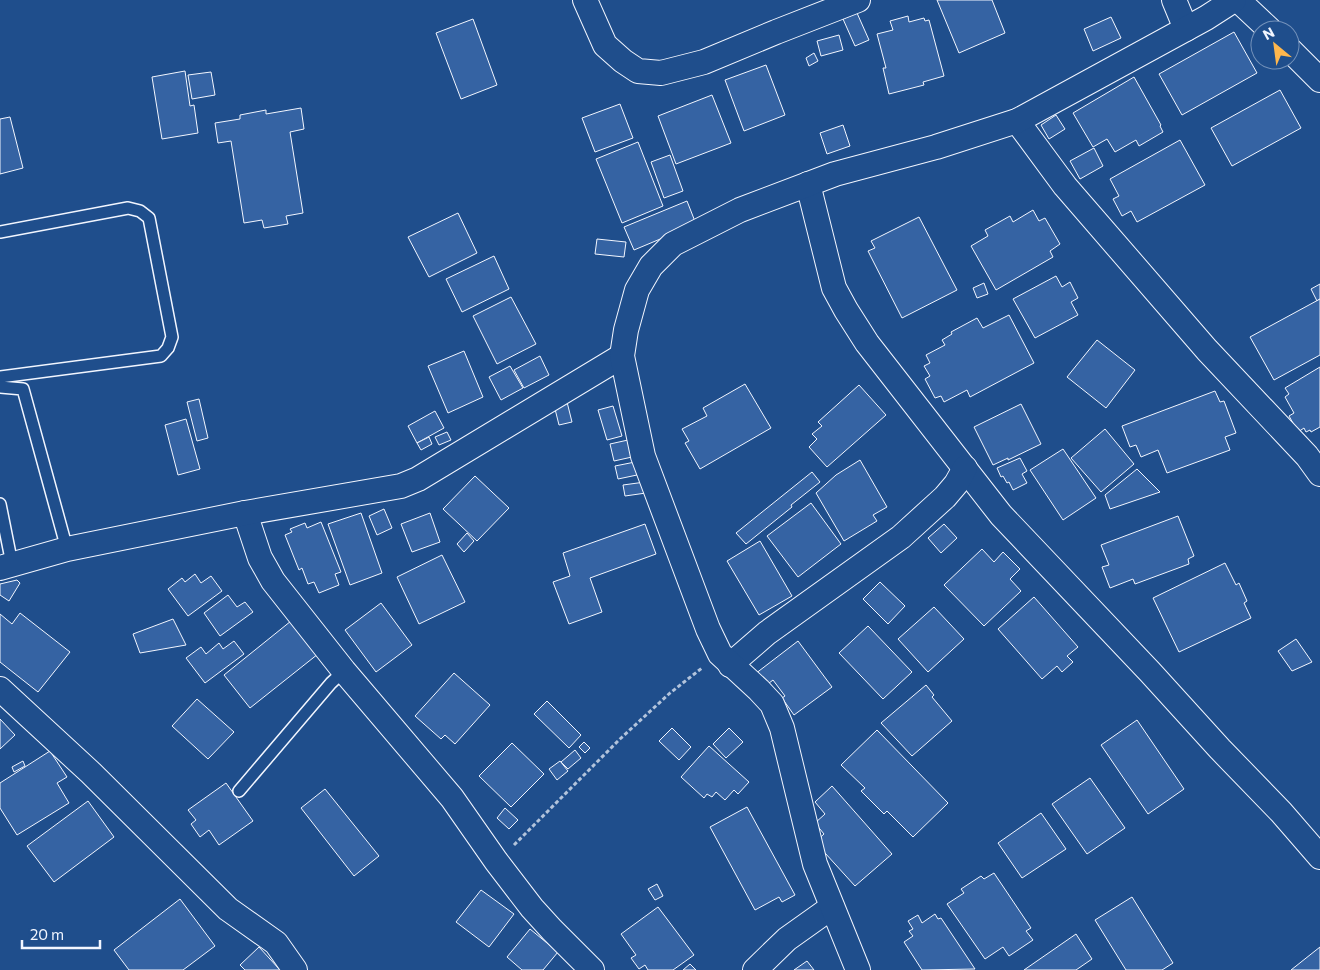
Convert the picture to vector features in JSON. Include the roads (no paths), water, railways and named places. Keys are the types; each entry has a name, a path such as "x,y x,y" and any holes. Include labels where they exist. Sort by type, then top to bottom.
{"street":[{"path":"585,0 605,45 623,61 638,70 661,73 704,62 858,0"},
{"path":"1174,0 1186,29"},
{"path":"858,970 815,864 782,728 772,704 725,659 708,629 643,456 622,356 626,330 637,290 651,266 673,244 740,210 835,174 936,147 1017,121 1236,0 1259,20"},
{"path":"1300,60 1320,80"},
{"path":"1017,121 1066,186 1207,350 1307,456 1320,474"},
{"path":"808,184 834,288 867,343 1001,514 1281,812 1320,857"},
{"path":"6,566 67,549 245,513 401,486 418,479 622,356"},
{"path":"725,659 767,633 901,537 945,497 966,468"},
{"path":"245,513 260,558 273,581 344,671 452,798 496,861 552,930 592,970"},
{"path":"0,689 91,773 228,909 276,943 295,970"},
{"path":"755,970 787,939 832,907"}],"lane":[{"path":"0,232 128,208 140,211 148,218 172,337 168,348 161,356 0,377"},
{"path":"0,387 23,389 67,549"},
{"path":"0,504 6,566"},
{"path":"239,791 344,671"}]}
